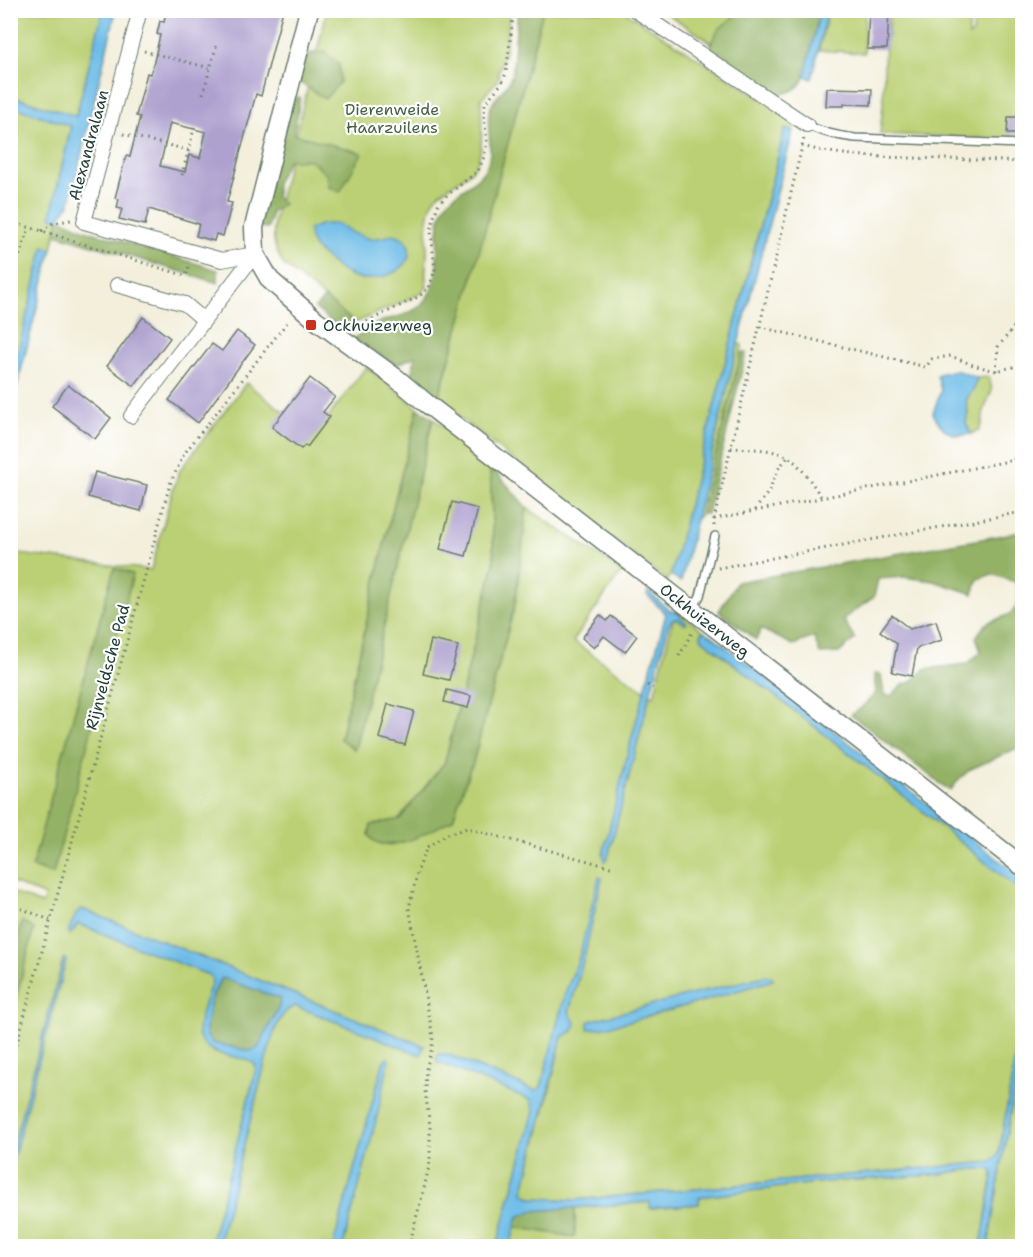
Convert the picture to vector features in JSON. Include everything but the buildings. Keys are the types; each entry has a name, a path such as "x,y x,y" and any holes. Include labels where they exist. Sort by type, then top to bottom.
{"street":[{"name":"Alexandralaan","path":"140,10 84,222 222,260 255,254"},
{"name":"Ockhuizerweg","path":"309,10 254,227 255,254 270,280 316,320 396,378 1023,867"},
{"path":"635,10 807,125"},
{"path":"131,416 255,254"},
{"path":"117,285 185,304 204,320"}],"lane":[{"path":"807,125 832,135 855,138 1023,144"},
{"path":"697,614 714,536"}],"path":[{"path":"345,340 356,326 418,297 429,288 435,270 431,231 434,217 438,205 478,171 484,157 487,142 485,103 502,83 506,73 514,10"},
{"path":"203,94 217,43"},
{"path":"130,47 210,68"},
{"path":"182,175 195,125"},
{"path":"714,536 714,519 807,125"},
{"path":"109,130 188,150"},
{"path":"802,146 816,150 884,157 1023,162"},
{"path":"42,231 53,223 73,220 84,222"},
{"path":"10,222 186,276 192,252"},
{"path":"10,284 29,228"},
{"name":"Rijnveldsche Pad","path":"10,1068 170,484 184,454 299,306"},
{"path":"996,371 998,347 1023,317"},
{"path":"760,327 926,367 932,359 951,356 996,371 1023,365"},
{"path":"1014,460 1023,425"},
{"path":"731,448 763,449 788,458 809,477 822,498"},
{"path":"754,511 769,491 778,469 788,458"},
{"path":"714,519 1023,459"},
{"path":"706,570 1023,512"},
{"path":"679,656 693,631 697,614"},
{"path":"646,685 653,688"},
{"path":"409,1246 430,1162 430,1126 425,1091 426,1069 433,1037 409,908 418,870 427,847 446,835 467,828 614,868"},
{"path":"10,904 50,920"}],"green space":[{"path":"10,11 103,11 76,116 11,96"},
{"name":"Dierenweide Haarzuilens","path":"327,11 510,11 505,53 499,76 481,99 482,135 477,162 471,172 437,196 430,208 425,275 427,287 422,293 355,323 284,265 274,239 274,221"},
{"path":"518,11 543,11 465,305 436,399 414,383 411,375 416,356 396,365 353,339 380,322 413,311 430,294 436,271 439,224 445,205 479,177 488,164 489,113 493,102 507,85 512,74"},
{"path":"543,11 624,11 796,121 793,131 785,129 671,575 667,581 436,399 441,391 465,305"},
{"path":"663,11 738,11 717,33 712,43"},
{"path":"738,11 820,11 805,76 800,85 789,92 773,97 708,53 717,31"},
{"path":"828,11 865,11 864,53 819,50"},
{"path":"889,11 970,11 969,36 973,34 975,11 1022,11 1022,140 880,134 885,37 888,37"},
{"path":"325,52 339,65 340,82 325,99 298,81 305,54"},
{"path":"293,97 300,98 294,134 362,153 340,192 329,187 327,175 310,160 288,160 276,183 276,197 283,204 272,212 268,228 258,227"},
{"path":"11,106 71,126 51,215 54,219 59,218 52,249 44,247 11,378"},
{"path":"59,218 85,230 218,270 218,283 56,234"},
{"path":"325,298 355,323 344,333 315,308"},
{"path":"738,344 742,345 741,353 701,514 696,520"},
{"path":"741,353 746,353 707,514 701,514"},
{"path":"366,367 418,408 340,739 354,749 433,418 490,465 494,564 445,762 399,819 390,845 412,839 453,819 472,766 515,604 527,508 622,571 573,641 645,691 603,855 608,857 650,694 654,696 673,619 686,623 676,609 705,632 702,632 702,639 900,793 1022,892 1022,1002 1019,1030 1022,1032 1022,1246 988,1246 1020,1055 1021,1047 1017,1046 999,1154 991,1162 574,1200 533,1198 523,1193 562,1037 573,1031 569,1012 602,879 579,958 565,994 541,1087 536,1091 447,1054 438,1062 531,1100 534,1111 497,1246 343,1246 368,1152 389,1059 384,1060 333,1246 218,1246 267,1056 276,1027 289,1009 295,1006 421,1054 424,1046 82,909 74,930 78,924 212,976 198,1035 215,1053 245,1058 255,1064 256,1069 210,1246 11,1246 11,1166 66,960 63,959 11,1153 11,892 42,904 45,896 11,882 11,553 151,570 180,470 246,383 308,430 329,416","holes":["114,569 133,575 52,874 32,867"]},
{"path":"989,377 992,390 984,410 982,424 979,430 971,434 966,423 968,396 974,389 977,378"},
{"path":"418,408 433,418 355,749 340,739"},
{"path":"490,465 527,508 515,604 472,766 453,819 405,842 385,844 376,842 369,835 371,825 400,819 445,762 494,564"},
{"path":"1022,532 1022,746 971,769 950,791 851,715 876,693 874,674 881,675 884,695 891,696 925,669 967,664 981,652 976,637 984,627 989,622 1013,611 1016,607 1019,593 1015,582 992,574 978,579 973,594 934,581 904,577 878,579 874,597 843,619 855,639 839,653 820,654 814,637 793,645 761,629 756,640 719,611 737,582"},
{"path":"114,568 133,574 53,874 32,867"},
{"path":"22,921 34,929 11,1018 11,963"},
{"path":"222,978 281,999 258,1048 250,1051 213,1043 206,1035 210,1006"},
{"path":"973,1169 991,1169 993,1172 981,1246 510,1246 515,1227 575,1237 575,1208 651,1202 651,1208 699,1204 699,1197 824,1182 932,1175"},
{"path":"575,1208 575,1237 515,1227 518,1217 532,1211"}],"water":[{"path":"103,10 116,11 69,205 59,218 54,219 51,215 71,126 11,106 11,96 76,116"},
{"path":"820,10 827,11 812,79 805,76"},
{"path":"785,129 793,131 738,344 681,582 671,575"},
{"path":"323,224 338,224 370,239 393,234 399,236 407,242 409,256 401,268 395,272 371,279 354,277 335,266 314,246 310,239 309,229"},
{"path":"44,246 52,249 11,410 11,378"},
{"path":"955,370 977,378 966,403 968,412 966,423 971,434 958,435 948,432 933,413 941,390 937,375"},
{"path":"648,591 687,623 673,619 669,624 608,857 605,861 603,855 631,740 666,614 647,595"},
{"path":"702,632 711,635 1022,878 1022,892 900,793 702,639"},
{"path":"599,877 602,878 569,1012 576,1024 573,1031 562,1037 523,1193 533,1198 574,1200 991,1162 999,1154 1017,1046 1021,1046 988,1246 981,1246 993,1176 991,1169 824,1182 699,1197 699,1204 650,1208 650,1202 532,1211 518,1217 510,1246 497,1246 534,1111 531,1100 437,1062 437,1058 440,1054 447,1054 535,1091 541,1087 565,994 579,958"},
{"path":"82,909 424,1046 421,1055 295,1006 289,1009 276,1027 271,1042 218,1246 210,1246 256,1070 255,1064 245,1059 215,1052 205,1046 200,1039 199,1024 212,982 211,976 78,924 70,935 68,931 78,911","holes":["222,978 281,999 258,1048 250,1051 213,1043 206,1035 210,1005"]},
{"path":"64,958 66,960 11,1166 11,1153"},
{"path":"771,976 773,980 635,1020 588,1029 588,1022 592,1020"},
{"path":"389,1059 368,1153 343,1246 333,1246 384,1060"}],"place":[{"name":"Ockhuizerweg","path":"311,325"}]}
